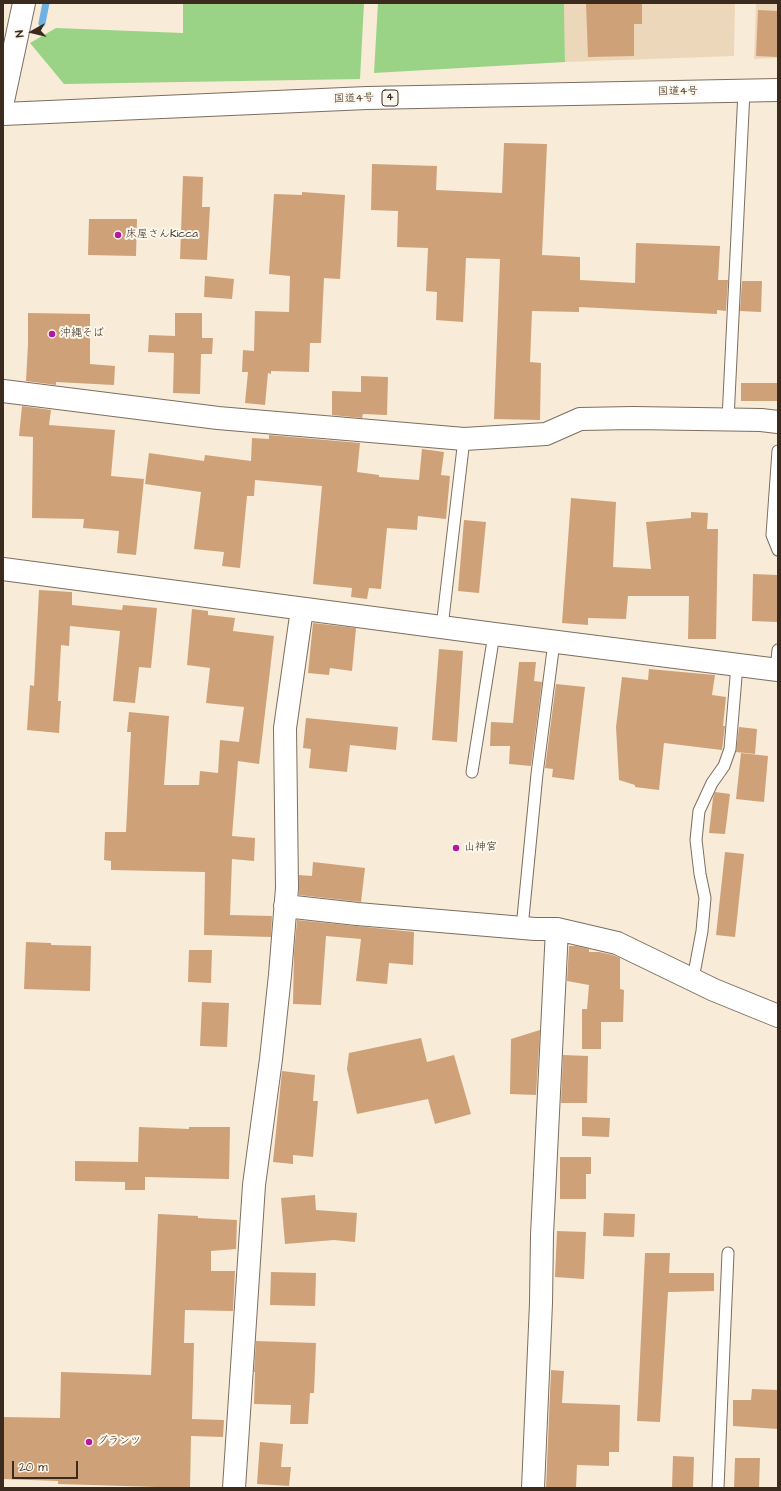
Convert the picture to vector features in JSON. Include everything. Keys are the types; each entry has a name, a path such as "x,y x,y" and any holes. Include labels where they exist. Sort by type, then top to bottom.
{"main road":[{"path":"3,101 24,3"},
{"name":"国道4号","path":"3,114 367,98 778,90"},
{"path":"3,391 218,418 464,439 546,434 580,419 728,419 778,422"},
{"path":"3,569 737,665 777,663"},
{"path":"234,1488 254,1184 272,1059 287,888 285,728 302,609"},
{"path":"285,906 357,914 557,930 617,943 714,990 778,1016"},
{"path":"533,1488 541,1303 542,1234 557,930"}],"lane":[{"path":"728,419 744,91"},
{"path":"442,627 464,439"},
{"path":"778,451 772,535 778,550"},
{"path":"472,772 494,634"},
{"path":"522,928 537,774 554,642"},
{"path":"693,979 702,931 705,898 700,874 696,840 699,811 712,783 724,766 730,748 737,665"},
{"path":"718,1488 728,1253"}],"shaded area":[{"path":"564,3 735,3 734,56 565,62"},
{"path":"756,3 778,3 778,58 754,59"}],"green space":[{"path":"183,3 364,3 360,79 64,84 30,43 56,28 183,33"},
{"path":"378,3 564,3 565,62 374,73"}],"building":[{"path":"586,3 642,3 642,24 634,24 634,56 588,57"},
{"path":"758,10 778,11 778,57 756,56"},
{"path":"504,143 547,144 542,255 580,257 580,280 635,283 636,243 720,246 718,280 728,280 726,311 717,310 717,314 579,307 579,312 532,311 530,362 541,363 540,420 494,419 500,259 466,258 463,322 436,320 437,292 426,291 428,248 397,247 398,211 371,210 372,164 437,166 436,190 502,193"},
{"path":"183,176 203,177 202,207 210,207 207,260 180,259"},
{"path":"302,192 345,195 340,279 324,278 321,343 310,343 309,372 271,371 271,374 268,373 265,405 245,403 248,372 242,372 243,350 254,351 255,311 289,312 290,276 269,274 274,194 302,195"},
{"path":"89,219 137,219 136,256 88,255"},
{"path":"205,276 234,279 232,299 204,297"},
{"path":"742,281 762,281 761,312 740,311"},
{"path":"28,313 90,314 90,364 115,366 114,385 56,382 56,385 26,381"},
{"path":"175,313 202,313 202,338 213,338 212,354 201,354 200,394 173,393 174,353 148,352 149,335 175,336"},
{"path":"361,376 388,377 387,415 363,414 362,418 332,415 332,391 361,392"},
{"path":"741,383 778,383 778,401 741,401"},
{"path":"22,406 51,410 49,425 115,430 111,476 144,479 136,555 117,553 119,531 83,528 84,519 32,518 33,437 19,436"},
{"path":"269,435 360,443 357,472 379,475 379,477 419,480 422,449 444,452 441,475 450,476 446,519 418,516 417,530 387,528 381,589 369,588 367,599 351,597 352,588 313,584 322,486 255,480 254,496 247,496 240,568 222,566 224,552 194,549 201,492 145,484 149,453 204,461 205,455 251,461 252,438 269,439"},
{"path":"571,498 616,502 613,567 651,569 646,522 691,518 691,512 708,513 707,529 718,529 716,639 688,639 689,596 628,596 626,619 588,618 588,625 562,623"},
{"path":"464,520 486,522 479,593 458,591"},
{"path":"753,574 778,575 777,622 752,621"},
{"path":"39,590 72,592 72,605 122,610 123,605 157,608 151,668 139,667 135,703 113,701 120,631 70,626 69,646 61,645 58,701 61,701 59,733 27,730 30,685 34,686"},
{"path":"192,609 208,611 208,615 235,618 233,631 274,636 259,764 238,761 232,836 255,838 254,861 232,859 230,915 272,916 271,937 204,935 205,872 111,870 111,861 104,860 105,832 126,832 131,732 127,732 129,712 169,716 164,785 199,785 200,771 218,773 220,740 239,742 244,707 206,703 210,668 187,665"},
{"path":"313,623 356,628 352,671 330,668 329,675 308,673"},
{"path":"439,649 463,651 457,742 432,740"},
{"path":"519,662 536,662 534,681 542,682 531,766 509,764 510,746 490,746 491,722 513,723"},
{"path":"649,669 715,675 712,695 726,697 722,750 664,743 659,790 635,787 635,785 619,780 616,727 622,677 648,680"},
{"path":"556,684 585,687 574,780 552,777 553,769 545,768"},
{"path":"306,718 398,727 396,750 350,745 347,772 309,768 311,749 303,748"},
{"path":"739,727 757,729 755,754 736,752"},
{"path":"741,753 768,756 764,802 736,799"},
{"path":"715,792 730,794 725,834 709,833"},
{"path":"725,852 744,854 735,937 716,935"},
{"path":"313,862 365,868 361,902 299,895 299,875 312,876"},
{"path":"297,920 414,932 413,965 389,963 387,984 356,981 361,939 326,936 321,1005 293,1004 294,953"},
{"path":"26,942 51,943 51,945 91,946 90,991 24,989"},
{"path":"569,946 577,946 589,949 589,952 599,952 620,958 620,989 624,990 623,1022 601,1022 601,1049 582,1049 582,1009 587,1009 589,985 567,981"},
{"path":"189,950 212,950 211,983 188,982"},
{"path":"202,1002 229,1003 227,1047 200,1046"},
{"path":"540,1030 536,1095 510,1094 511,1039"},
{"path":"421,1038 427,1062 454,1055 471,1114 435,1124 428,1099 357,1114 347,1069 349,1053"},
{"path":"563,1055 588,1056 587,1103 561,1103"},
{"path":"282,1071 315,1075 313,1101 318,1101 313,1157 293,1155 293,1164 273,1162"},
{"path":"582,1117 610,1118 609,1137 582,1136"},
{"path":"139,1127 189,1129 189,1127 230,1127 229,1179 145,1177 145,1190 125,1190 125,1182 75,1181 75,1161 138,1162"},
{"path":"560,1157 591,1157 591,1174 586,1174 586,1199 560,1199"},
{"path":"315,1195 316,1210 357,1213 355,1242 334,1240 285,1244 281,1198"},
{"path":"604,1213 635,1214 634,1237 603,1236"},
{"path":"158,1214 237,1220 236,1249 211,1251 211,1271 235,1271 233,1311 185,1310 184,1343 194,1343 192,1419 224,1420 223,1437 191,1436 190,1488 58,1484 58,1481 3,1479 3,1417 60,1418 61,1372 151,1375"},
{"path":"557,1231 586,1232 584,1279 555,1277"},
{"path":"645,1253 670,1253 669,1273 714,1273 714,1291 668,1292 660,1422 637,1421"},
{"path":"271,1272 316,1273 315,1306 270,1305"},
{"path":"256,1341 316,1343 314,1393 310,1393 308,1424 290,1424 291,1405 254,1404"},
{"path":"551,1370 564,1371 562,1403 620,1405 619,1452 609,1452 609,1466 577,1465 576,1488 546,1488"},
{"path":"752,1389 778,1390 778,1429 733,1426 733,1400 751,1400"},
{"path":"260,1442 283,1444 281,1467 291,1467 289,1486 257,1484"},
{"path":"673,1456 694,1457 693,1488 672,1488"},
{"path":"735,1458 760,1458 759,1488 734,1488"}],"waterway":[{"path":"42,23 46,3"}],"place":[{"name":"床屋さんKicca","path":"118,235"},
{"name":"沖縄そば","path":"52,334"},
{"name":"山神宮","path":"456,848"},
{"name":"グランツ","path":"89,1442"}]}
